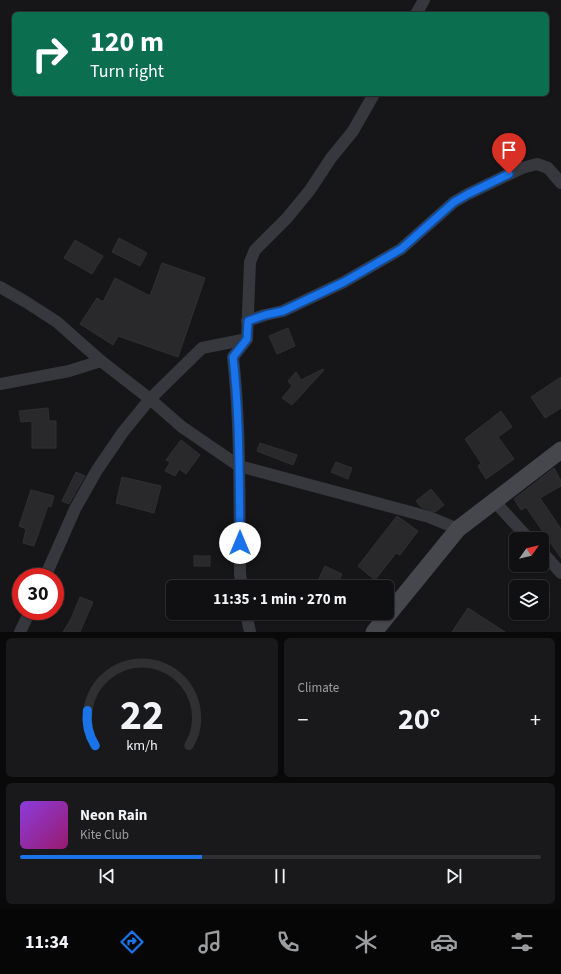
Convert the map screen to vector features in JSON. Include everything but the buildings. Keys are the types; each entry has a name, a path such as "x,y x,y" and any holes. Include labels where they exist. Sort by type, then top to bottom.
{"main road":[{"path":"374,632 458,529 561,450"}],"street":[{"path":"417,12 424,0"},
{"path":"241,580 237,393 233,357 247,339 250,262 255,250 287,218 310,190 331,158 353,132 373,96"},
{"path":"248,321 283,311 344,282 401,249 454,202 522,168 537,164 548,168 561,183"},
{"path":"0,287 57,322 101,361 150,399 182,427 239,466 429,517 458,529"},
{"path":"49,568 75,509 98,470 120,437 150,399 202,348 247,339"},
{"path":"0,384 70,371 101,361"},
{"path":"495,502 523,532"},
{"path":"549,560 561,573"},
{"path":"20,632 26,620"},
{"path":"247,620 250,632"}],"route":[{"path":"240,543 239,432 233,357 247,339 248,321 283,311 344,282 401,249 454,202 509,174"}]}
